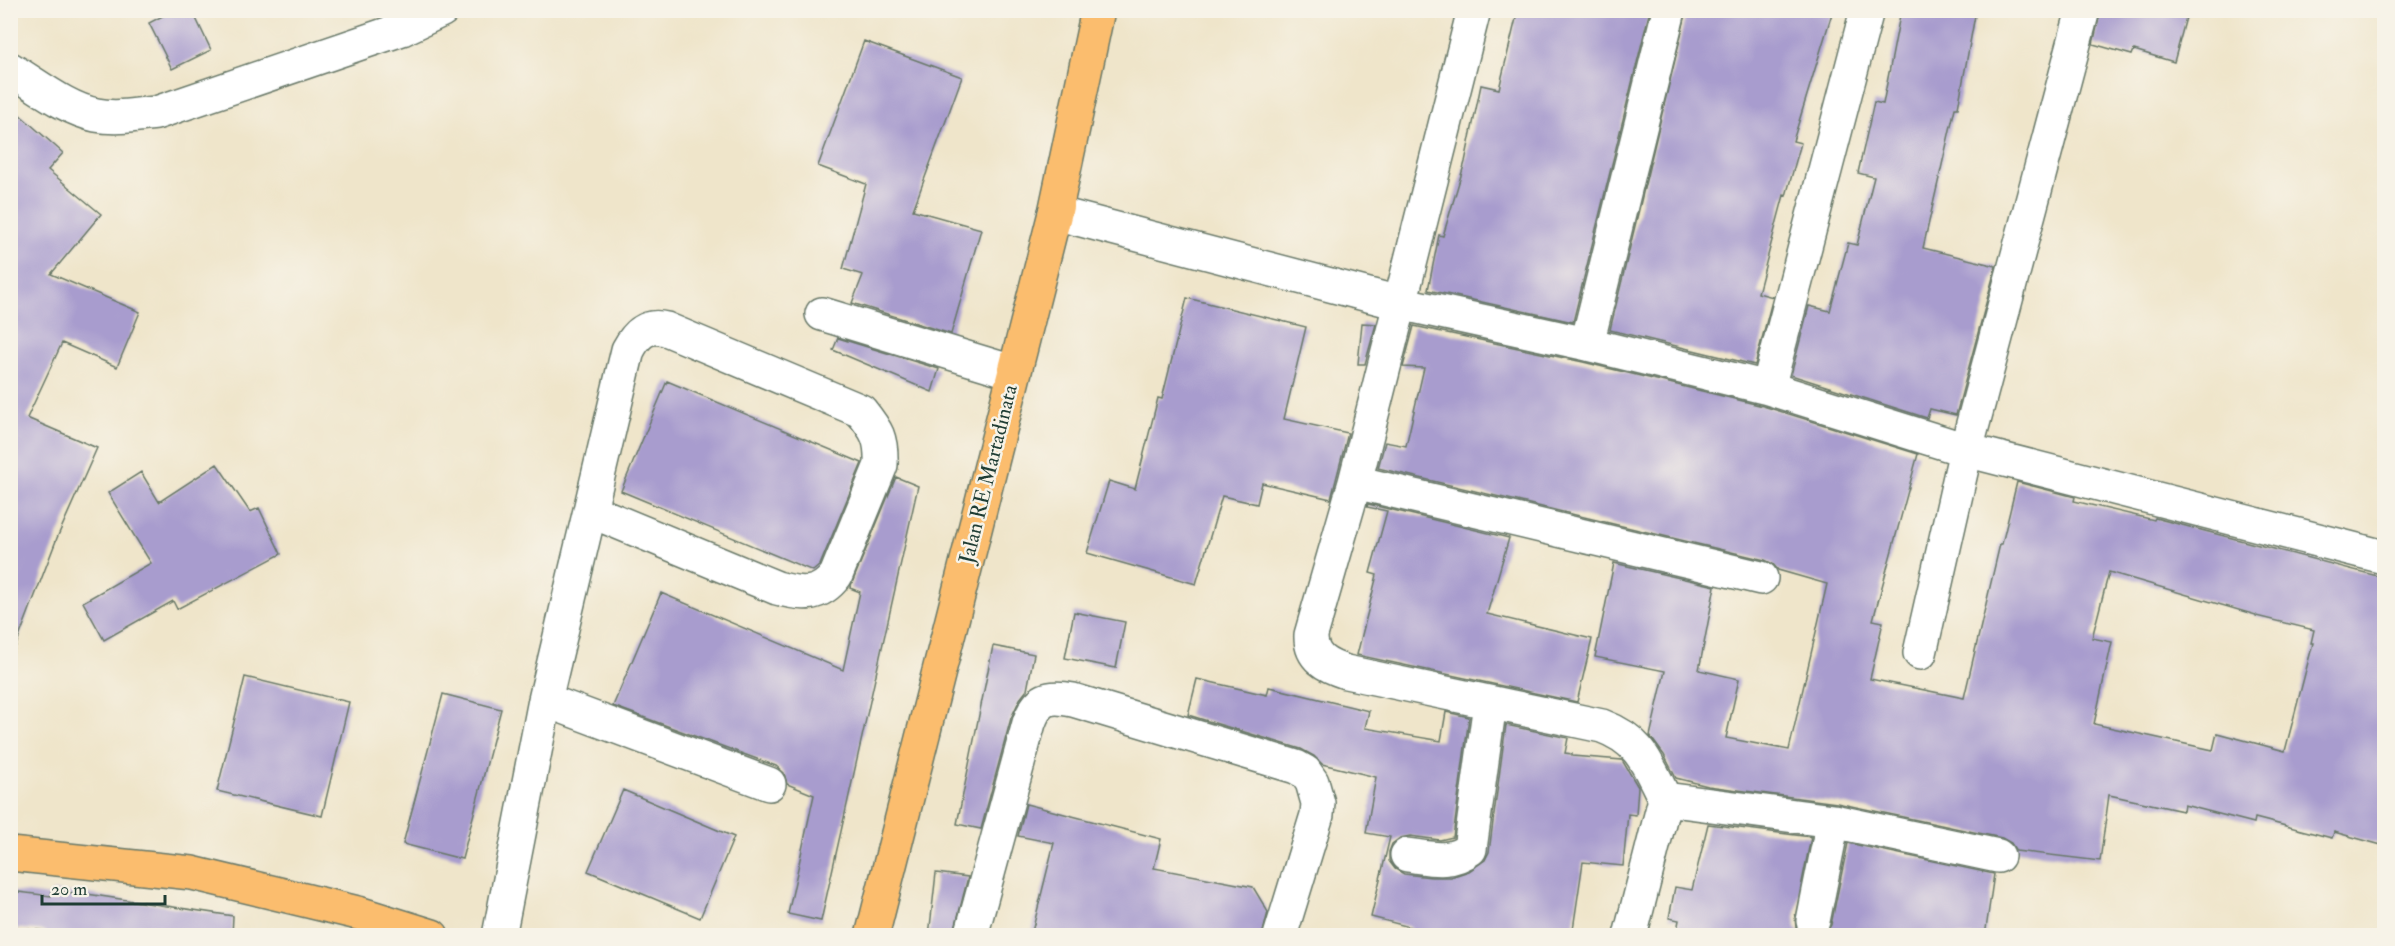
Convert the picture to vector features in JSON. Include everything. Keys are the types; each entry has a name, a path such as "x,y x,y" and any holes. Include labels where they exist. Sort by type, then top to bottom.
{"highway":[{"name":"Jalan RE Martadinata","path":"872,936 1055,213 1098,10"},
{"path":"10,854 192,873 358,913 432,936"}],"street":[{"path":"10,69 75,108 96,115 123,117 156,113 402,29 442,10"},
{"path":"1474,10 1355,482 1311,635 1311,645 1316,656 1326,666 1602,726 1615,731 1635,744 1665,799 1630,936"},
{"path":"1587,344 1669,10"},
{"path":"1768,388 1867,10"},
{"path":"1920,652 1966,450 2083,10"},
{"path":"1055,213 1399,303 1587,344 1768,388 1966,450 2385,557"},
{"path":"822,314 1013,372"},
{"path":"499,936 545,700 628,350 641,331 650,327 666,329 861,411 877,431 882,446 881,465 836,575 828,586 812,593 777,588 591,511"},
{"path":"1355,482 1761,578"},
{"path":"971,936 1029,723 1034,709 1043,700 1052,698 1073,700 1296,767 1305,772 1316,793 1317,815 1280,936"},
{"path":"545,700 769,784"},
{"path":"1407,855 1445,861 1460,857 1470,849 1490,703"},
{"path":"1665,799 1833,821 1998,856"},
{"path":"1813,921 1833,821"}],"building":[{"path":"174,10 192,10 211,50 172,69 149,23"},
{"path":"1518,10 1650,10 1573,322 1428,290 1439,235 1443,236 1465,162 1481,85 1499,89"},
{"path":"1687,10 1833,10 1793,141 1801,143 1786,196 1784,195 1758,293 1773,297 1755,365 1610,330"},
{"path":"1901,10 1976,10 1958,108 1955,108 1923,248 1996,266 1956,415 1930,409 1927,418 1791,375 1809,306 1830,311 1848,243 1857,245 1874,177 1858,173 1874,102 1883,104"},
{"path":"2101,10 2188,10 2174,62 2134,50 2132,55 2093,44"},
{"path":"864,41 962,77 913,210 981,229 951,334 852,303 863,275 843,269 866,184 818,166"},
{"path":"10,106 63,153 48,170 101,214 51,274 140,312 117,367 62,343 27,418 97,448 57,538 13,653 10,652"},
{"path":"1187,298 1306,327 1284,419 1348,433 1331,499 1262,483 1257,504 1222,496 1196,584 1087,553 1109,481 1135,489 1158,398 1162,399"},
{"path":"1362,323 1376,324 1365,364 1358,364"},
{"path":"1414,326 1583,362 1763,406 1918,454 1873,620 1883,622 1870,679 1964,698 2017,482 2075,497 2074,501 2154,520 2155,518 2385,578 2385,846 2334,832 2332,838 2255,818 2254,823 2184,805 2183,811 2109,795 2100,861 2016,851 2011,843 2002,838 1837,803 1708,786 1676,778 1664,755 1650,736 1665,671 1595,657 1614,563 1715,586 1699,670 1739,679 1726,738 1789,750 1827,584 1778,570 1765,560 1378,468 1385,442 1406,446 1424,368 1403,367","holes":["2109,572 2314,630 2311,643 2313,643 2285,751 2217,733 2213,750 2094,724 2112,642 2092,638"]},
{"path":"838,338 939,369 932,392 833,350"},
{"path":"667,381 862,463 820,565 813,571 621,491"},
{"path":"217,464 250,512 259,508 281,554 177,609 173,601 104,640 83,602 151,563 108,493 141,472 159,502"},
{"path":"896,477 918,486 821,921 788,914 814,795 787,784 784,773 776,766 613,706 661,593 843,670 860,592 850,588"},
{"path":"1368,504 1509,538 1487,614 1592,639 1577,702 1357,655 1377,575 1370,573 1387,511 1367,507"},
{"path":"1074,612 1125,622 1116,668 1065,658"},
{"path":"993,646 1034,654 1027,690 1011,718 981,829 957,824"},
{"path":"245,677 349,702 322,816 217,791"},
{"path":"1197,679 1267,695 1269,687 1369,711 1365,728 1441,741 1446,712 1469,717 1453,837 1440,840 1410,836 1400,838 1392,844 1389,861 1395,869 1404,874 1451,877 1469,871 1485,860 1489,852 1506,725 1568,738 1565,753 1572,754 1572,756 1622,760 1638,787 1636,815 1628,814 1623,866 1583,862 1572,936 1410,936 1410,927 1371,917 1390,837 1366,833 1376,777 1322,764 1314,756 1301,749 1188,715"},
{"path":"443,694 501,709 462,859 403,844"},
{"path":"623,790 734,837 700,918 588,871"},
{"path":"1026,804 1161,839 1154,868 1253,887 1268,912 1262,936 1031,936 1054,843 1018,836"},
{"path":"1708,824 1811,837 1795,917 1796,928 1801,936 1676,936 1679,920 1669,918 1675,887 1692,890"},
{"path":"1848,843 1994,874 1985,936 1824,936 1831,925"},
{"path":"936,873 968,877 953,936 929,936"},
{"path":"10,891 51,896 52,891 87,894 233,916 232,936 45,936 46,931 10,928"}]}
